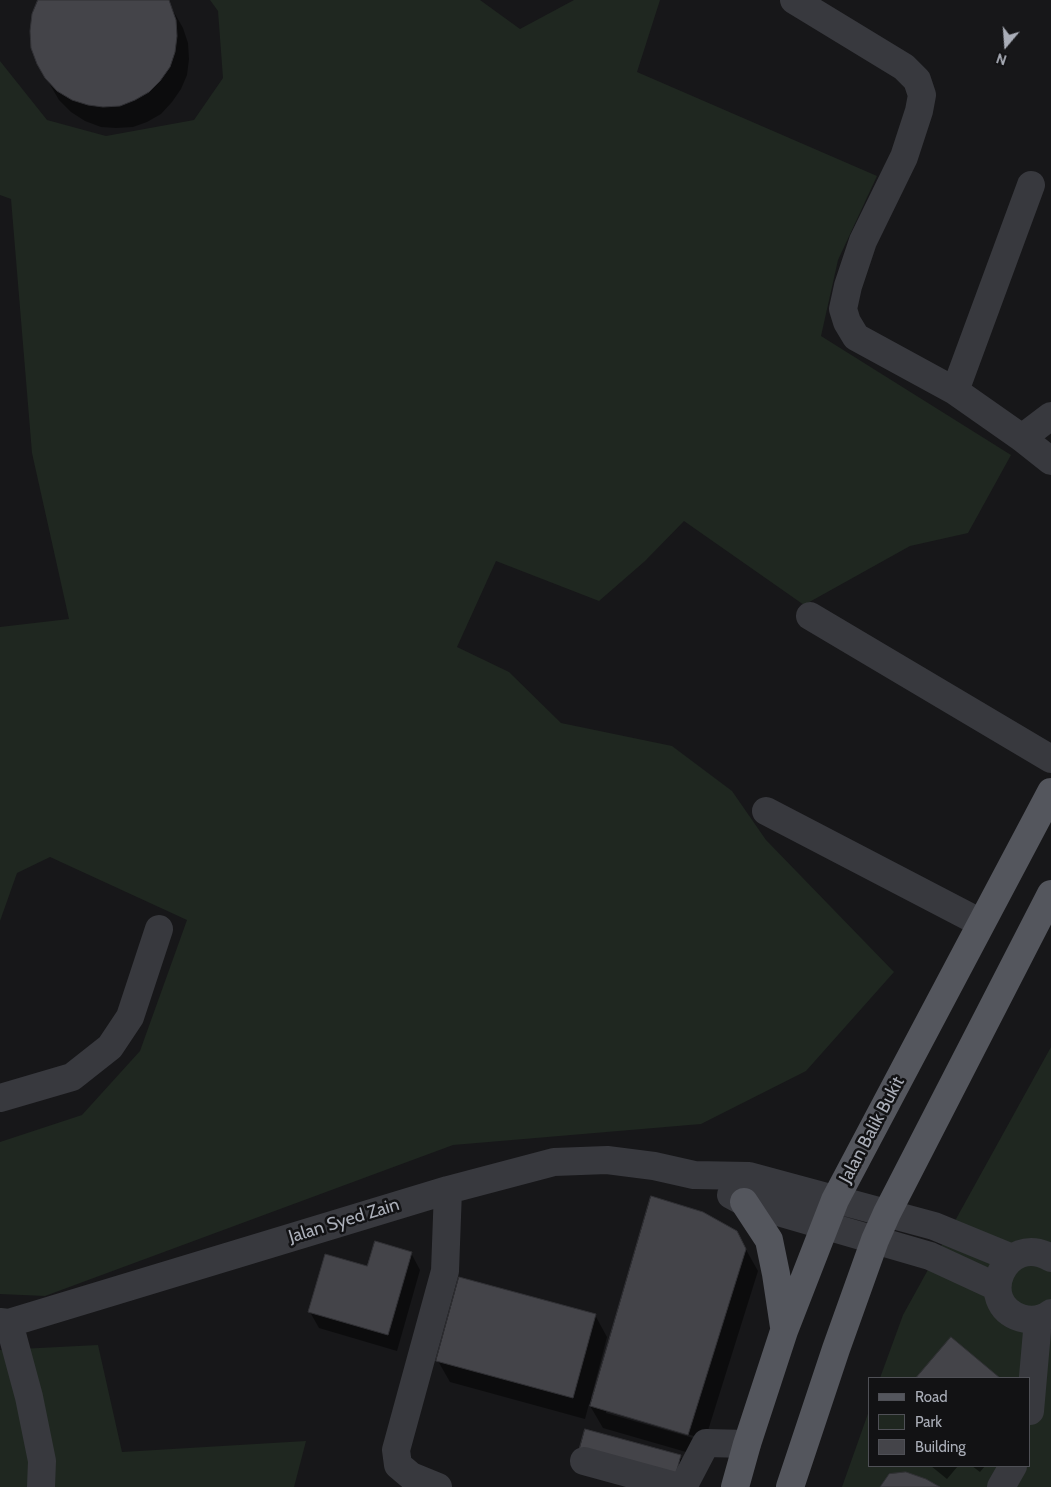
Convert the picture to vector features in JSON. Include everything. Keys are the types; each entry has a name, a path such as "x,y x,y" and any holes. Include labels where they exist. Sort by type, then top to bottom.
{"main road":[{"name":"Jalan Balik Bukit","path":"735,1487 784,1331 835,1200 1051,792"},
{"path":"790,1487 875,1240 887,1213 1051,894"},
{"path":"744,1202 769,1240 784,1331"}],"street":[{"path":"794,0 904,67 918,80 922,96 904,157 863,241 848,286 843,309 847,322 856,337 954,391 1022,438 1051,462"},
{"path":"954,391 1031,185"},
{"path":"1022,438 1051,416"},
{"path":"810,616 1051,759"},
{"path":"766,811 981,923"},
{"path":"0,1098 72,1077 110,1046 130,1017 159,929"},
{"name":"Jalan Syed Zain","path":"4,1323 448,1190 554,1162 607,1160 654,1166 694,1175"},
{"path":"694,1175 749,1176 934,1226 1012,1258"},
{"path":"694,1175 744,1202 930,1256 997,1287"},
{"path":"438,1487 411,1476 398,1465 396,1450 445,1271 448,1190"},
{"path":"1031,1403 1044,1316 1026,1320 1014,1316 1005,1308 999,1298 997,1287 999,1276 1004,1266 1012,1258 1031,1252 1051,1257"},
{"path":"4,1323 29,1396 42,1460 41,1487"},
{"path":"684,1487 706,1442 747,1444"},
{"path":"584,1461 679,1487"},
{"path":"1002,1487 1012,1467"}],"green space":[{"path":"210,0 480,0 520,29 574,0 660,0 637,72 877,176 838,260 821,336 1011,455 968,533 910,546 804,605 684,521 645,561 599,601 496,561 457,647 509,672 561,723 672,746 732,791 766,840 894,972 806,1071 701,1124 453,1145 45,1296 0,1294 0,1142 82,1115 140,1051 187,920 50,857 17,873 0,921 0,627 69,619 32,453 11,199 0,195 0,61 47,120 106,136 194,120 223,78 218,11"},
{"path":"1051,1047 1051,1487 842,1487 868,1414 868,1467 1031,1467 1031,1377 880,1377 903,1315"},
{"path":"98,1345 122,1452 306,1441 294,1487 0,1487 0,1350"}],"building":[{"path":"38,0 169,0 176,20 177,36 175,52 170,67 149,92 120,106 103,107 72,100 57,91 45,78 31,48 32,14"},
{"path":"651,1196 703,1212 737,1231 746,1249 688,1435 590,1406"},
{"path":"375,1241 412,1252 388,1335 308,1312 325,1254 367,1266"},
{"path":"459,1277 596,1314 573,1398 436,1361"},
{"path":"951,1337 999,1377 917,1377"},
{"path":"585,1429 681,1455 675,1477 579,1451"},
{"path":"906,1472 926,1479 940,1487 880,1487 889,1474"}]}
